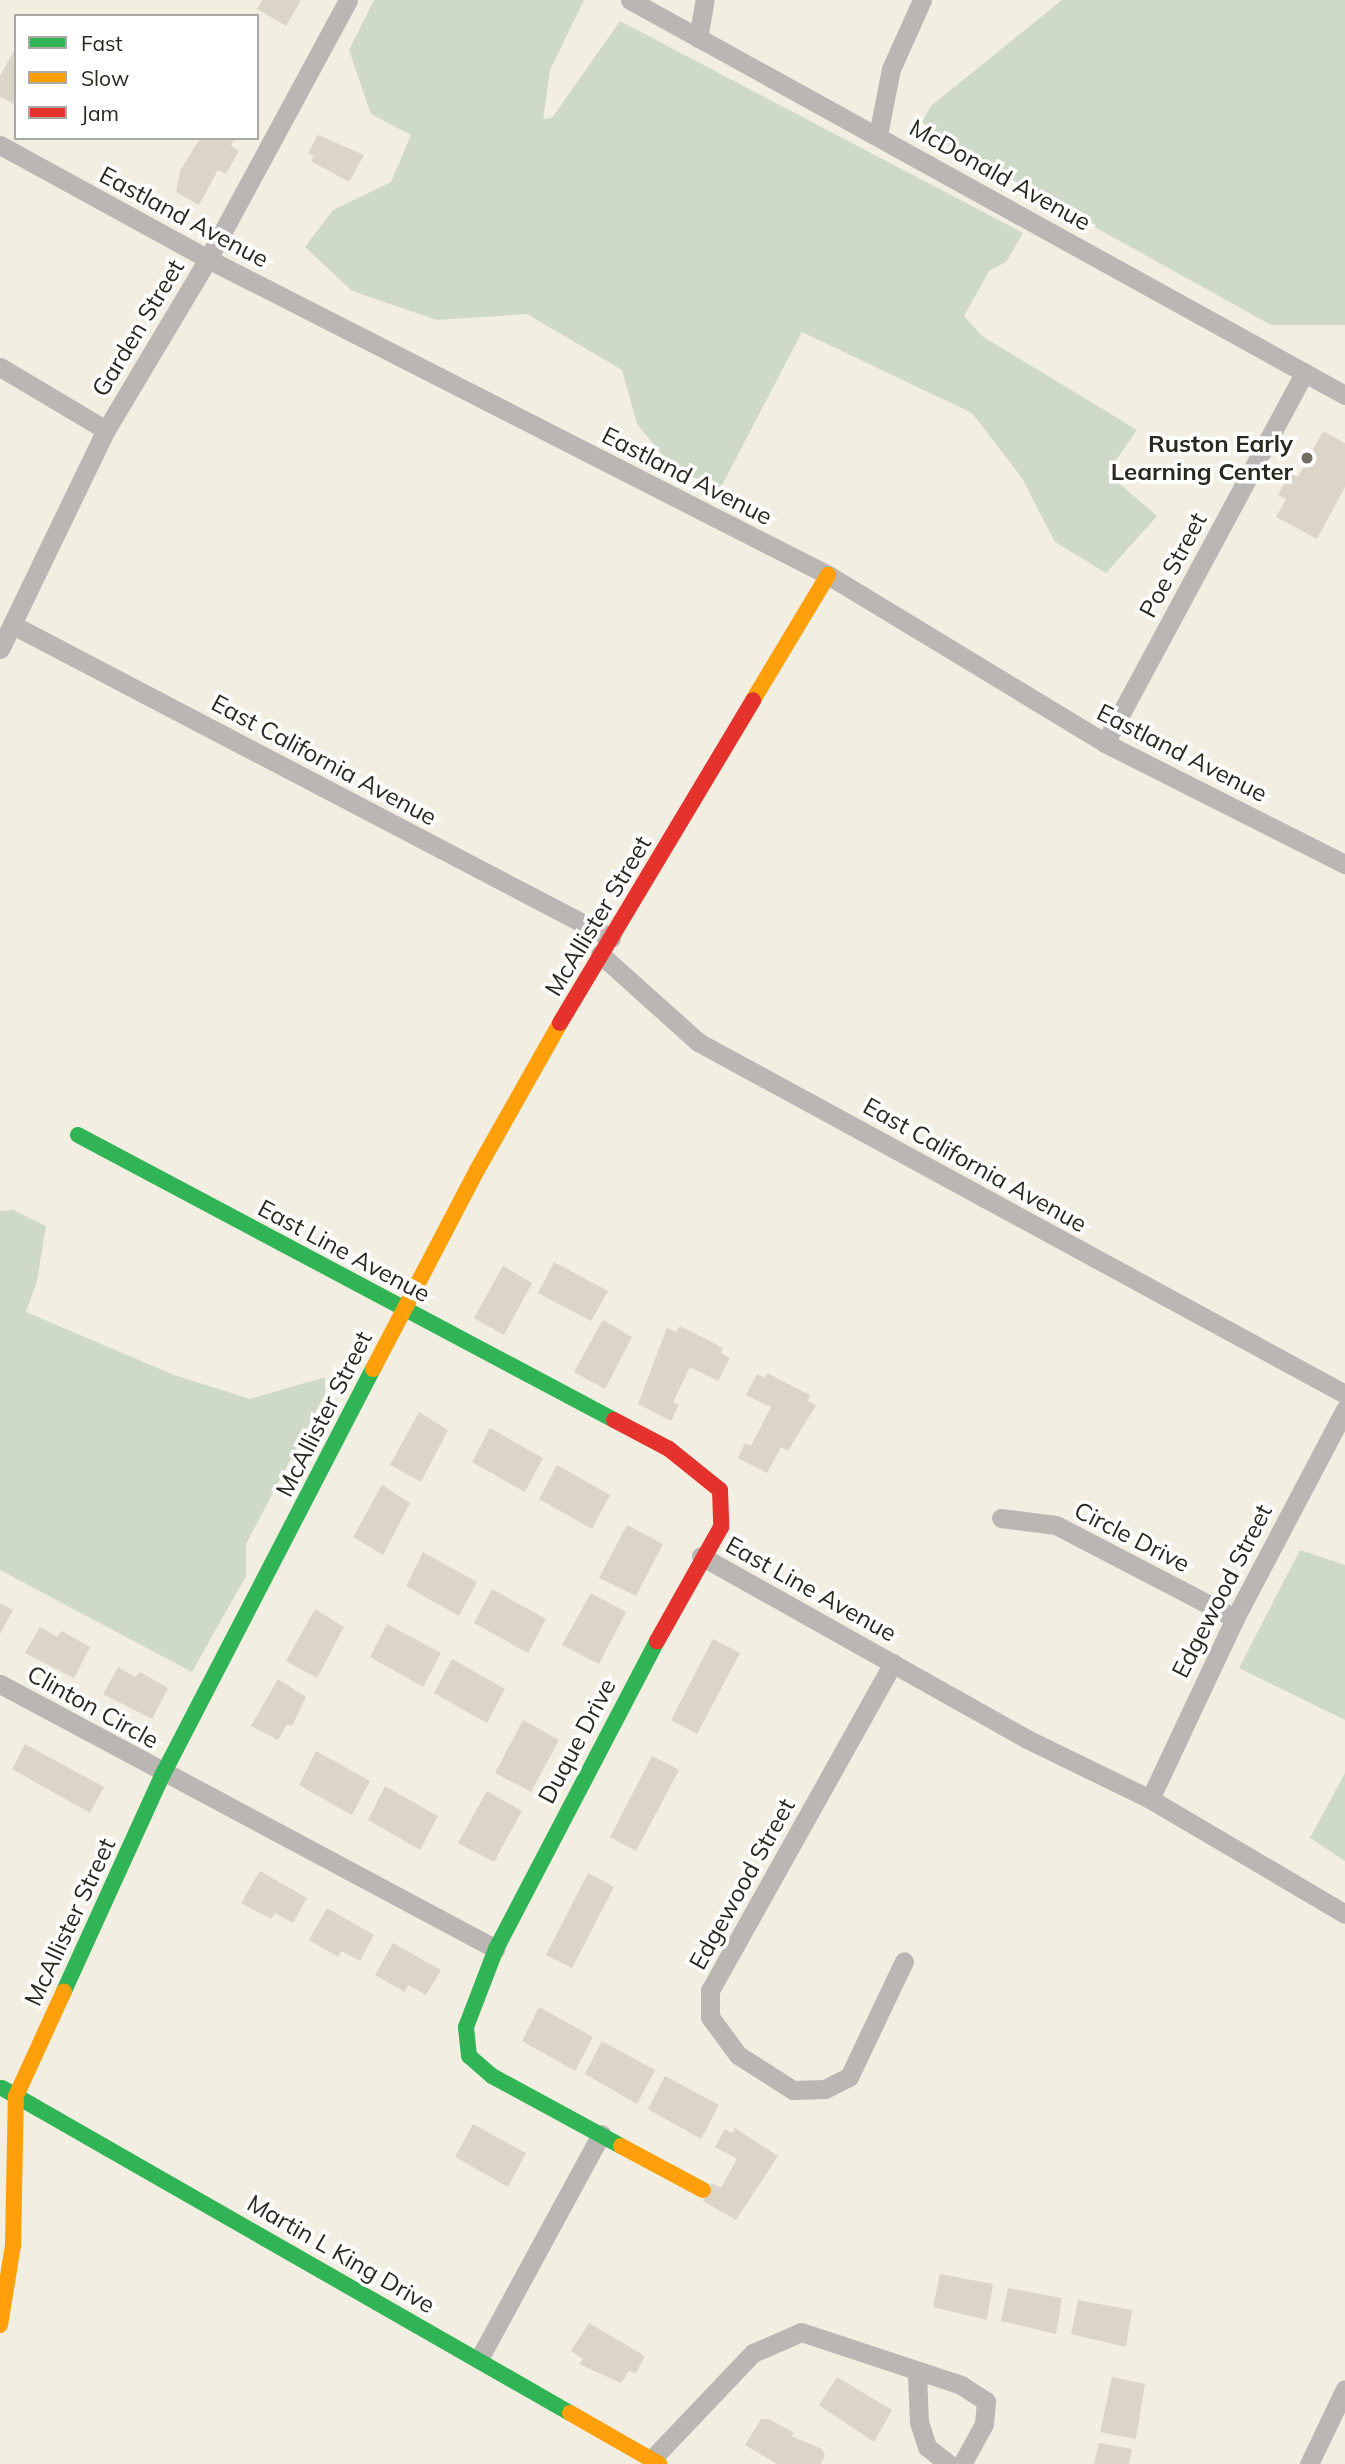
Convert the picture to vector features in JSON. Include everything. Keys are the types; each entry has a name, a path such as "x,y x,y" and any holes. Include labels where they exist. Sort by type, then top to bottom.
{"street":[{"name":"Garden Street","path":"0,649 106,430 208,259 348,0"},
{"name":"McDonald Avenue","path":"630,0 1345,395"},
{"path":"698,38 705,0"},
{"path":"878,135 891,69 922,0"},
{"name":"Eastland Avenue","path":"0,145 208,259 828,575 1104,743 1345,864"},
{"path":"0,367 106,430"},
{"name":"Poe Street","path":"1104,743 1305,372"},
{"name":"McAllister Street","path":"0,2325 13,2246 16,2096 163,1774 403,1311 606,946 828,575"},
{"name":"East California Avenue","path":"13,625 606,946 698,1042 1345,1394"},
{"name":"East Line Avenue","path":"78,1135 403,1311 669,1449 720,1490 721,1527 701,1556 1027,1740 1150,1799 1345,1914"},
{"name":"Edgewood Street","path":"1150,1799 1235,1618 1345,1409"},
{"name":"Circle Drive","path":"1001,1518 1056,1525 1235,1618"},
{"name":"Duque Drive","path":"701,1556 496,1949 466,2027 469,2056 492,2076 703,2190"},
{"name":"Edgewood Street","path":"893,1663 710,1990 710,2017 738,2054 793,2090 825,2089 849,2077 904,1961"},
{"name":"Clinton Circle","path":"0,1684 163,1774"},
{"path":"163,1774 496,1949"},
{"name":"Martin L King Drive","path":"0,2087 480,2358 655,2462"},
{"path":"480,2358 601,2134"},
{"path":"655,2462 753,2353 801,2332 917,2373 961,2385 986,2402 984,2424 962,2464"},
{"path":"917,2373 919,2422 927,2447 949,2464"},
{"path":"1309,2464 1345,2389"}],"green space":[{"path":"374,0 584,0 550,70 543,119 552,118 620,21 1023,233 1006,262 989,271 964,316 982,336 1137,430 1107,473 1157,516 1106,573 1055,542 1022,478 972,413 802,332 720,489 673,468 637,424 622,370 527,314 437,320 352,291 305,247 333,210 391,182 411,135 371,114 349,50"},
{"path":"1062,0 1345,0 1345,325 1271,325 954,149 922,122 931,106"},
{"path":"13,1210 46,1226 37,1281 26,1312 174,1375 250,1399 325,1377 325,1394 246,1544 246,1576 192,1672 0,1570 0,1211"},
{"path":"1300,1550 1345,1565 1345,1720 1239,1668"},
{"path":"1345,1773 1345,1861 1310,1838"}],"building":[{"path":"262,0 301,0 286,26 257,9"},
{"path":"14,51 14,104 0,97 0,76"},
{"path":"318,135 364,155 349,182 311,161 314,156 308,153"},
{"path":"199,140 234,140 231,146 239,151 226,174 218,170 199,205 176,192 180,171"},
{"path":"1323,431 1345,443 1345,487 1317,539 1276,517 1286,499 1278,495 1290,472 1298,477"},
{"path":"554,1262 608,1291 591,1321 538,1293"},
{"path":"503,1266 532,1283 504,1335 474,1318"},
{"path":"603,1320 632,1337 605,1389 574,1372"},
{"path":"680,1326 723,1348 721,1353 730,1358 718,1381 690,1367 673,1402 679,1405 671,1421 638,1404 667,1328 676,1332"},
{"path":"767,1373 810,1395 808,1401 816,1405 788,1451 781,1447 767,1473 738,1458 745,1443 751,1446 771,1407 746,1395 757,1374 765,1378"},
{"path":"419,1412 448,1430 421,1482 390,1465"},
{"path":"490,1428 543,1458 525,1492 472,1462"},
{"path":"557,1465 610,1495 592,1529 539,1499"},
{"path":"382,1485 410,1503 383,1555 353,1537"},
{"path":"627,1525 663,1544 636,1596 599,1578"},
{"path":"423,1552 477,1582 459,1616 406,1586"},
{"path":"492,1589 546,1619 528,1653 474,1623"},
{"path":"591,1593 626,1612 599,1664 562,1645"},
{"path":"0,1603 13,1610 0,1634"},
{"path":"315,1609 344,1627 317,1678 286,1661"},
{"path":"387,1624 441,1653 423,1687 370,1657"},
{"path":"40,1627 57,1637 62,1631 90,1647 74,1678 25,1653"},
{"path":"713,1639 740,1653 697,1734 671,1720"},
{"path":"452,1659 505,1689 487,1723 434,1693"},
{"path":"118,1667 135,1677 140,1672 168,1688 152,1719 103,1694"},
{"path":"278,1679 306,1697 292,1726 287,1724 278,1740 251,1726"},
{"path":"523,1720 559,1740 531,1792 495,1773"},
{"path":"25,1744 104,1787 90,1813 12,1769"},
{"path":"316,1751 370,1781 352,1815 299,1785"},
{"path":"652,1756 679,1770 636,1851 610,1837"},
{"path":"385,1786 438,1816 420,1850 368,1820"},
{"path":"487,1791 522,1811 494,1862 458,1843"},
{"path":"260,1871 307,1898 293,1923 275,1913 271,1919 241,1903"},
{"path":"588,1873 614,1887 572,1968 546,1955"},
{"path":"327,1908 374,1935 360,1961 342,1951 338,1957 309,1940"},
{"path":"393,1943 441,1970 426,1995 408,1985 405,1992 375,1975"},
{"path":"539,2007 593,2037 575,2071 522,2041"},
{"path":"602,2041 655,2070 637,2104 585,2074"},
{"path":"665,2076 719,2105 701,2139 648,2109"},
{"path":"473,2124 526,2153 508,2187 455,2157"},
{"path":"735,2128 778,2156 736,2220 703,2201 712,2183 721,2188 737,2159 715,2147 725,2129 732,2133"},
{"path":"940,2274 993,2284 987,2320 933,2307"},
{"path":"1008,2288 1062,2298 1056,2334 1001,2321"},
{"path":"1078,2300 1132,2310 1126,2347 1071,2334"},
{"path":"589,2323 645,2356 636,2373 629,2371 621,2383 579,2364 583,2359 571,2351"},
{"path":"837,2377 892,2410 874,2442 819,2405"},
{"path":"1112,2377 1145,2384 1136,2439 1100,2432"},
{"path":"761,2419 769,2419 794,2433 791,2436 822,2449 825,2456 821,2464 777,2464 745,2445"},
{"path":"1099,2443 1132,2449 1129,2464 1094,2464"}],"traffic: fast":[{"path":"78,1135 614,1420"},
{"path":"64,1991 163,1774 373,1369"},
{"path":"621,2146 492,2076 469,2056 466,2027 496,1949 657,1641"},
{"path":"2,2088 570,2413"}],"traffic: slow":[{"path":"753,700 828,575"},
{"path":"373,1369 477,1170 560,1023"},
{"path":"0,2325 13,2246 16,2096 64,1991"},
{"path":"621,2146 703,2190"},
{"path":"570,2413 659,2464"}],"traffic: jam":[{"path":"560,1023 753,700"},
{"path":"614,1420 669,1449 720,1490 721,1527 657,1641"}],"place":[{"name":"Ruston Early Learning Center","path":"1307,458"}]}
